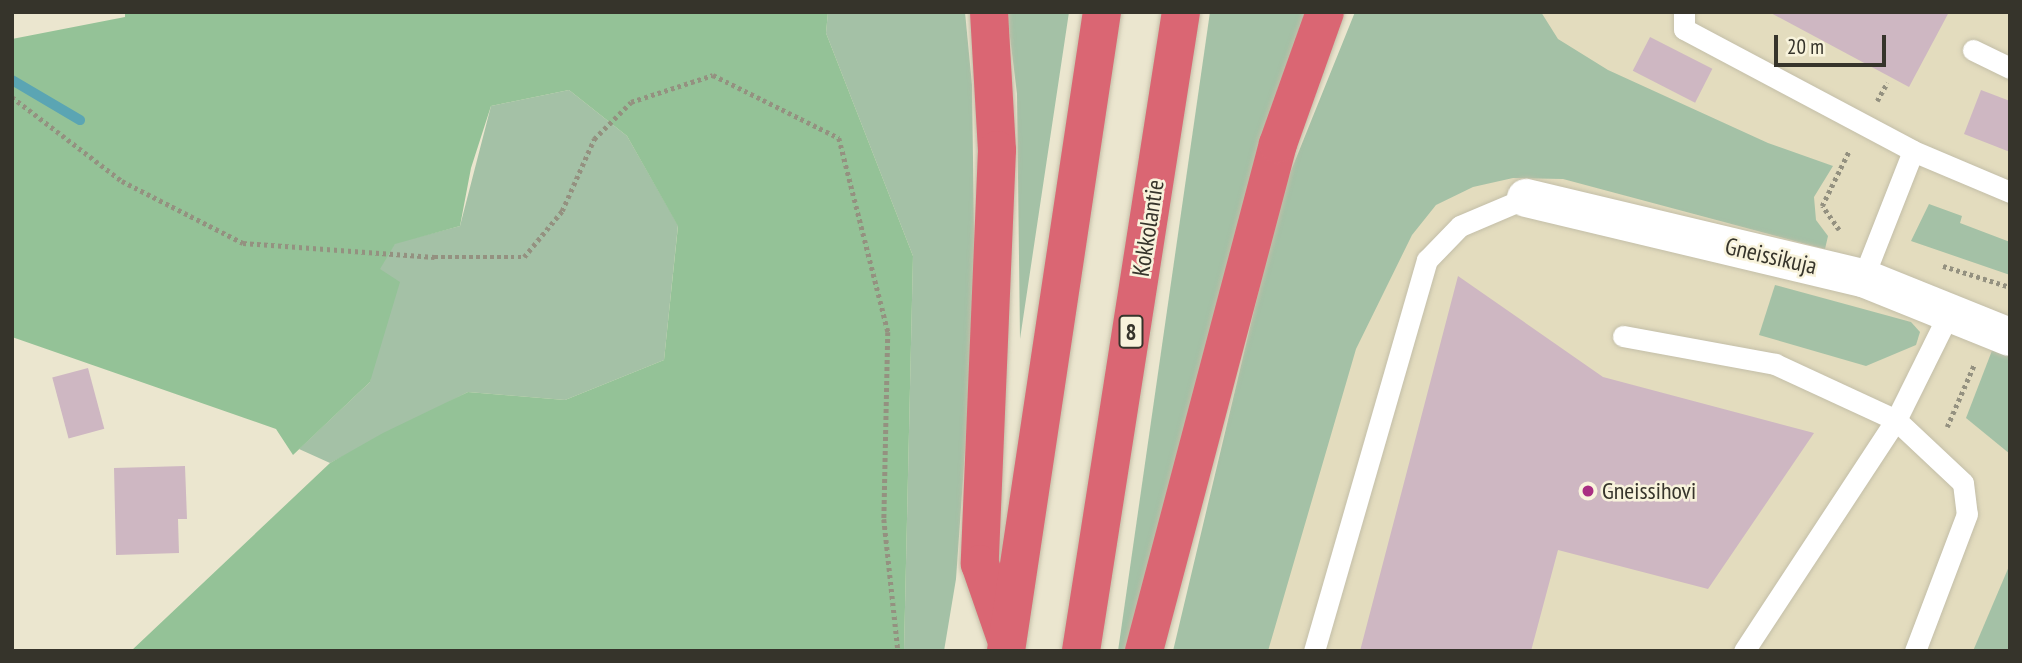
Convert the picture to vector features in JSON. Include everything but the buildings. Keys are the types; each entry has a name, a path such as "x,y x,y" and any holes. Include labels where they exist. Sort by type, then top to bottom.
{"highway":[{"path":"989,12 997,150 979,564 1007,648"},
{"path":"1007,648 1102,12"},
{"name":"Kokkolantie","path":"1081,651 1181,12"},
{"path":"1144,651 1278,144 1325,12"}],"street":[{"name":"Gneissikuja","path":"1526,198 1863,278 1998,332"}],"lane":[{"path":"1684,12 1684,29 1913,151 2010,192"},
{"path":"1973,50 2010,68"},
{"path":"1863,278 1913,151"},
{"path":"1314,651 1427,260 1460,226 1526,198"},
{"path":"1744,651 1896,421 1949,313"},
{"path":"1623,336 1775,365 1896,421 1963,483 1967,514 1915,651"}],"path":[{"path":"12,97 122,181 243,243 434,257 524,257 562,211 594,139 631,102 713,75 839,138 888,332 884,519 898,651"},
{"path":"1930,452 1957,411 1998,332 2001,284"}],"shaded area":[{"path":"1534,12 2010,12 2010,651 1215,651 1366,201"}],"green space":[{"path":"125,12 828,12 826,33 913,256 904,651 131,651 330,463 383,433 468,392 565,400 664,360 678,226 627,136 569,90 491,106 471,168 460,226 395,244 380,269 400,282 370,382 293,455 276,429 12,337 12,39 125,17"},
{"path":"828,12 965,12 972,85 975,308 956,579 944,651 904,651 913,256 826,33"},
{"path":"1007,12 1069,12 1020,339 1017,94"},
{"path":"1210,12 1305,12 1128,651 1118,651"},
{"path":"1355,12 1541,12 1558,39 1608,70 1768,143 1833,166 1814,197 1816,220 1828,236 1825,249 1563,179 1513,178 1473,187 1436,205 1412,235 1356,349 1268,651 1173,651 1282,193"},
{"path":"569,90 627,136 678,225 664,360 565,400 468,392 330,463 299,449 370,382 379,269 395,243 460,226 491,106"},
{"path":"1929,204 1962,216 1960,223 2010,242 2010,275 1911,241"},
{"path":"1775,285 1911,322 1920,332 1916,345 1866,366 1759,335"},
{"path":"1993,348 2010,354 2010,454 1966,418"},
{"path":"2010,564 2010,651 1973,651"}],"waterway":[{"path":"12,80 80,120"}],"place":[{"name":"Gneissihovi","path":"1588,491"}]}
